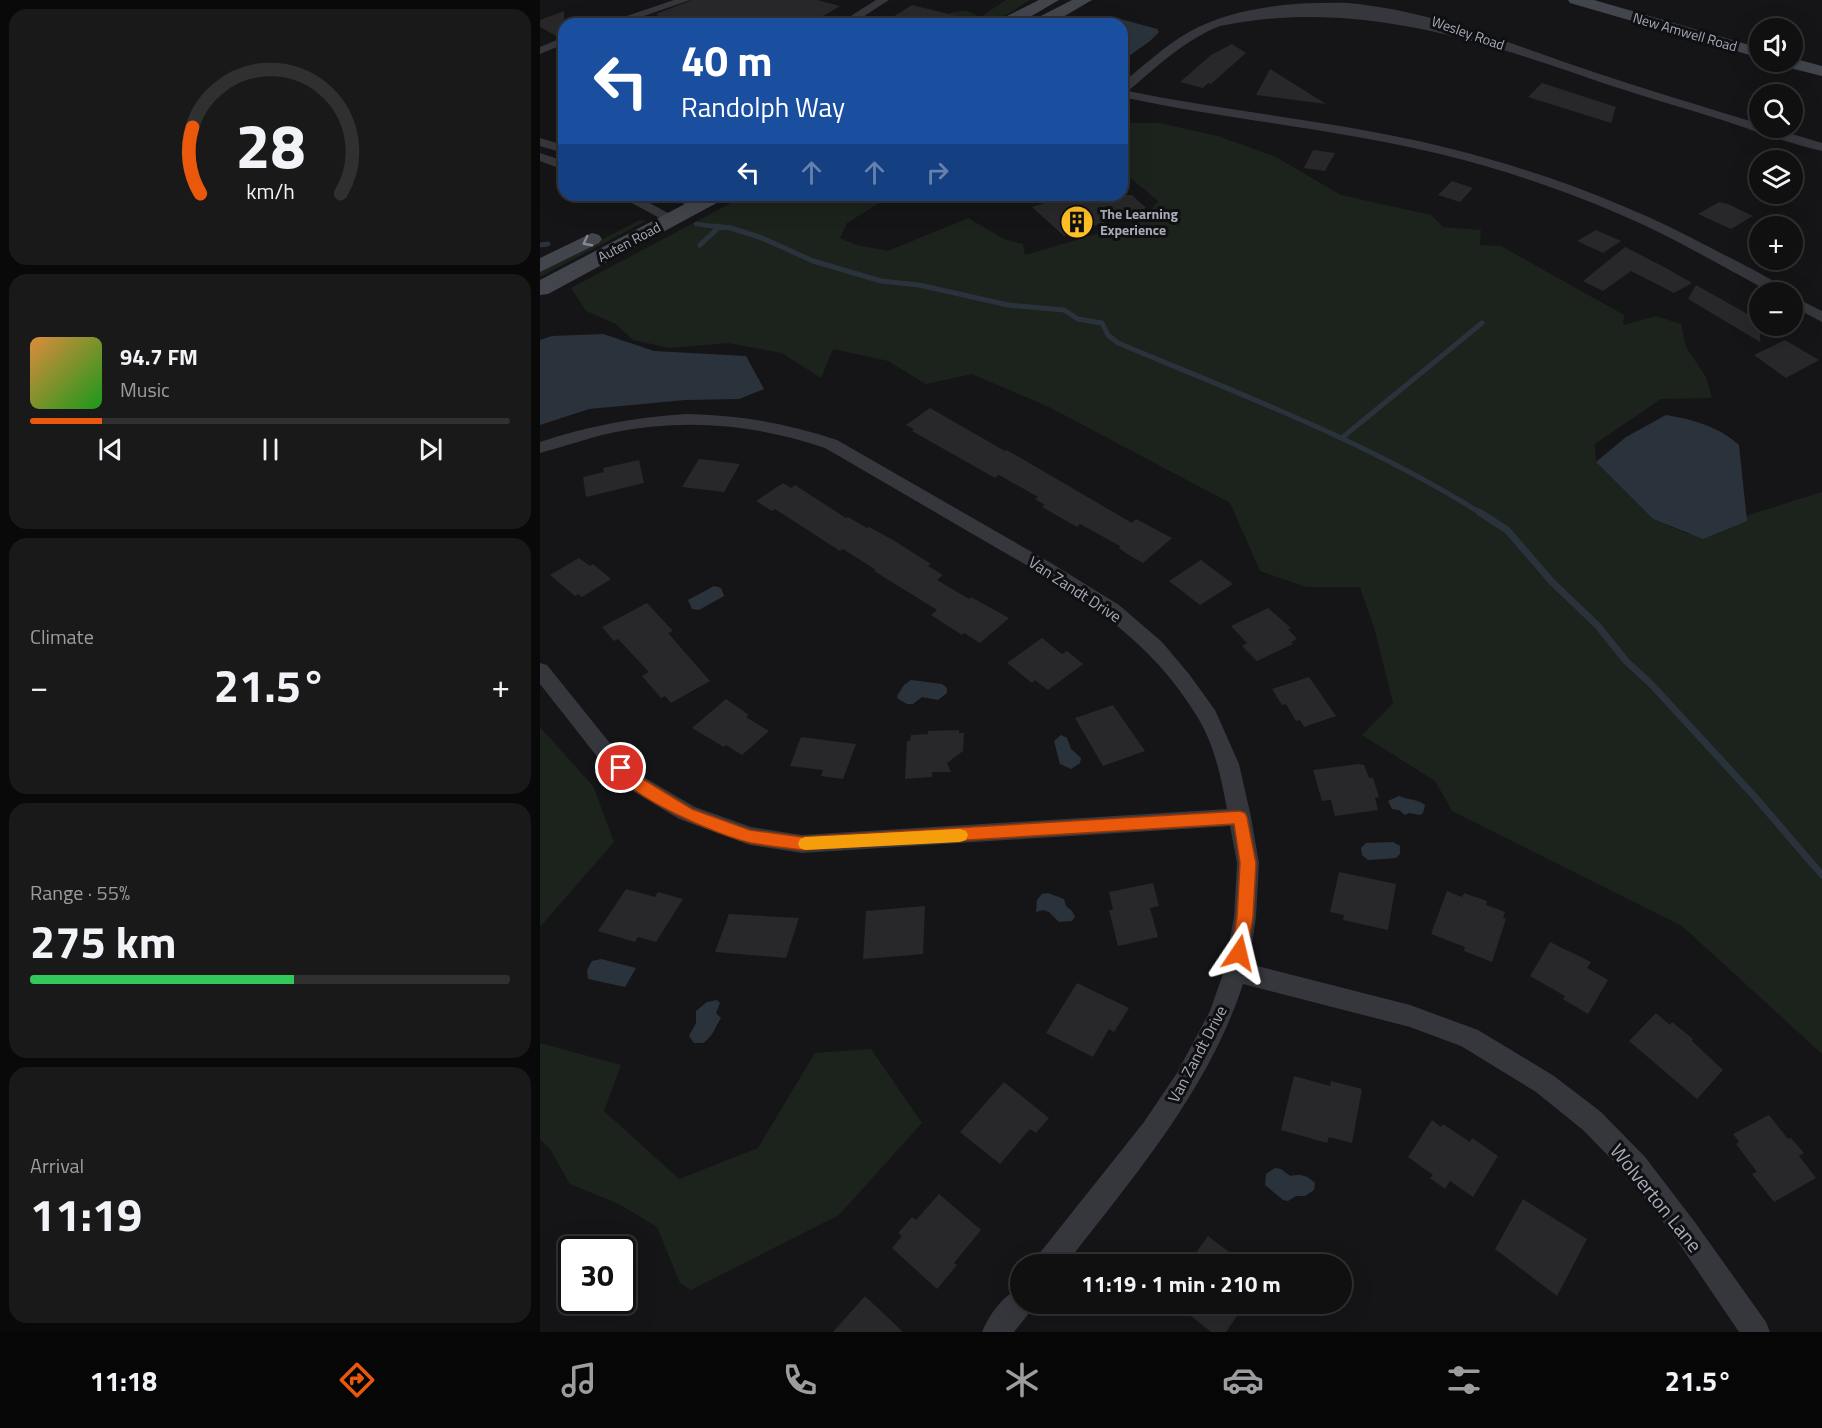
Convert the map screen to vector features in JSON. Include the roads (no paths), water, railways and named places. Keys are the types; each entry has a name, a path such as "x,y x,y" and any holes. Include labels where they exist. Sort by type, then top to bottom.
{"street":[{"path":"628,18 685,0"},
{"path":"854,18 884,0"},
{"path":"1017,18 1052,0"},
{"path":"1050,18 1084,0"},
{"name":"New Amwell Road","path":"1576,0 1749,50"},
{"name":"Wesley Road","path":"1128,86 1177,44 1218,23 1242,16 1288,9 1366,8 1425,18 1452,26 1595,76 1822,147"},
{"path":"540,51 558,43"},
{"path":"1803,66 1822,71"},
{"name":"Wesley Road","path":"1128,92 1182,106 1373,135 1418,144 1507,168 1610,205 1653,224 1698,246 1761,282"},
{"path":"540,142 558,146"},
{"path":"540,157 558,164"},
{"path":"636,201 672,219"},
{"name":"Auten Road","path":"540,266 664,201"},
{"path":"686,201 696,206"},
{"name":"Auten Road","path":"540,289 706,201"},
{"path":"1803,306 1822,316"},
{"name":"Van Zandt Drive","path":"540,448 606,429 684,419 763,423 801,432 831,444 1045,568 1112,610 1155,647 1182,679 1208,716 1230,764 1248,863 1245,917 1236,971 1221,1015 1186,1081 1153,1131 1057,1254"},
{"path":"540,670 606,753 635,782 687,813 750,836 802,844 1240,817"},
{"name":"Wolverton Lane","path":"1236,971 1410,1016 1469,1038 1545,1084 1592,1121 1636,1166 1685,1230 1756,1332"},
{"path":"996,1332 1010,1314"}],"waterway":[{"path":"696,224 727,228"},
{"path":"714,226 731,228 762,238 813,261 881,281 919,285 1008,305 1064,310 1078,319 1102,323 1108,335 1118,343 1258,401 1349,442 1439,488 1482,514"},
{"path":"700,245 719,227"},
{"path":"540,245 548,244"},
{"path":"1343,437 1482,323"},
{"path":"1479,512 1507,530 1552,582 1598,626 1626,661 1651,684 1755,797 1822,875"}],"place":[{"name":"The Learning Experience","path":"1077,222"}]}
